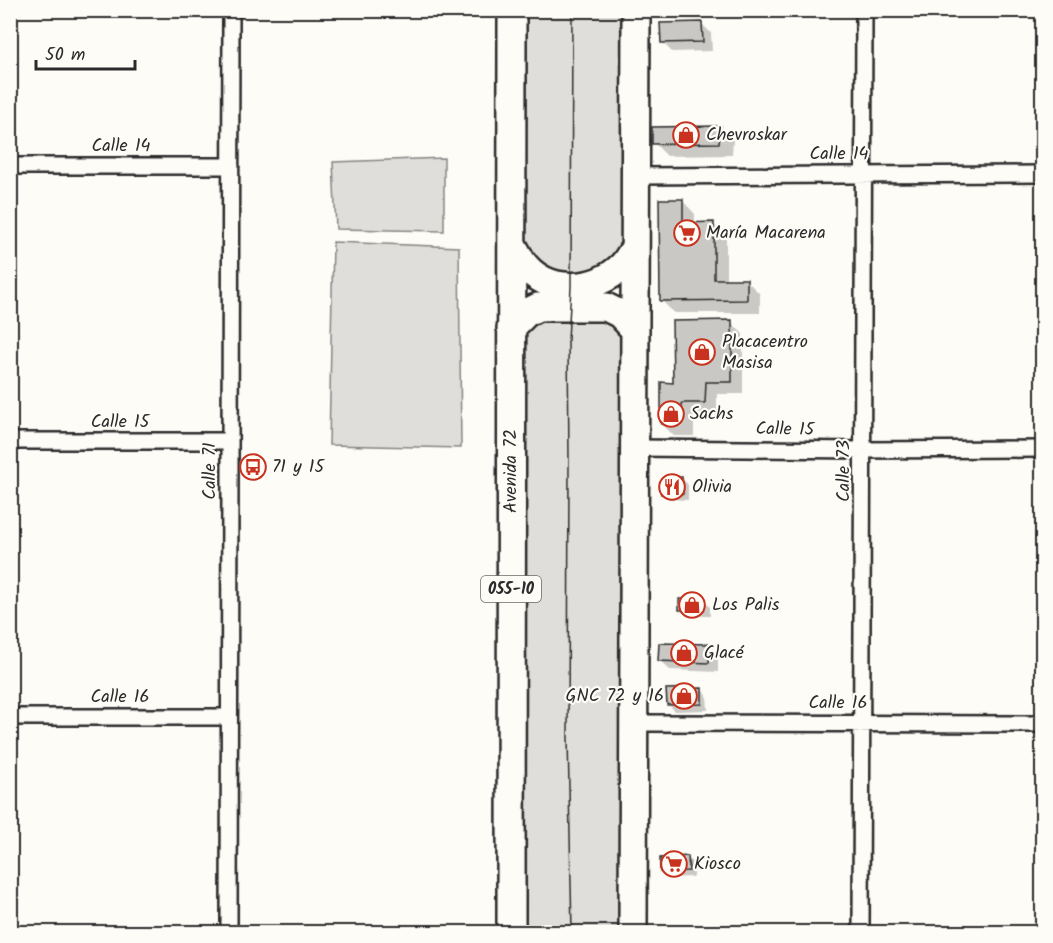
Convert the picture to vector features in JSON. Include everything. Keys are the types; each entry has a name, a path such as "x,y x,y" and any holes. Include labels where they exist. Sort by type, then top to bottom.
{"highway":[{"name":"Avenida 72","path":"511,933 512,10"},
{"path":"633,933 636,10"},
{"path":"513,246 523,263 538,277 556,285 571,287 590,285 608,278 623,265 635,248"},
{"path":"511,328 526,313 538,307 606,307 620,314 635,330"}],"street":[{"name":"Calle 71","path":"229,933 231,10"},
{"name":"Calle 73","path":"861,933 864,10"},
{"name":"Calle 14","path":"10,166 231,166"},
{"name":"Calle 14","path":"635,176 1042,174"},
{"name":"Calle 15","path":"10,441 230,441"},
{"name":"Calle 15","path":"635,448 1042,449"},
{"name":"Calle 16","path":"10,717 229,717"},
{"name":"Calle 16","path":"634,723 1042,724"}],"shaded area":[{"path":"520,11 625,11 623,238 619,252 610,265 563,280 531,256 524,238"},
{"path":"444,158 444,231 336,229 333,162"},
{"path":"333,242 459,247 461,448 329,445"},
{"path":"608,314 622,327 622,932 524,932 524,329 528,321"}],"building":[{"path":"702,22 703,42 661,43 660,23"},
{"name":"Chevroskar","path":"721,126 719,143 652,144 652,127"},
{"path":"659,199 683,199 683,223 714,222 714,279 747,279 747,300 660,301"},
{"name":"Placacentro Masisa","path":"732,320 732,382 706,382 705,403 682,403 682,424 661,424 661,382 673,383 672,321"},
{"name":"Olivia","path":"667,477 682,477 683,494 661,494 662,481"},
{"name":"Los Palis","path":"679,599 705,599 704,610 679,610"},
{"name":"Glacé","path":"659,643 709,644 709,663 658,661"},
{"name":"GNC 72 y 16","path":"702,688 702,704 667,705 666,689"},
{"name":"Kiosco","path":"688,856 689,871 660,872 660,858"}],"tram line":[{"path":"572,10 571,287 568,340 568,738 572,932"}],"place":[{"name":"Chevroskar","path":"686,135"},
{"name":"María Macarena","path":"687,233"},
{"name":"Placacentro Masisa","path":"702,352"},
{"name":"Sachs","path":"671,414"},
{"name":"71 y 15","path":"253,467"},
{"name":"Olivia","path":"672,487"},
{"name":"Los Palis","path":"692,605"},
{"name":"Glacé","path":"684,653"},
{"name":"GNC 72 y 16","path":"684,696"},
{"name":"Kiosco","path":"674,864"}]}
